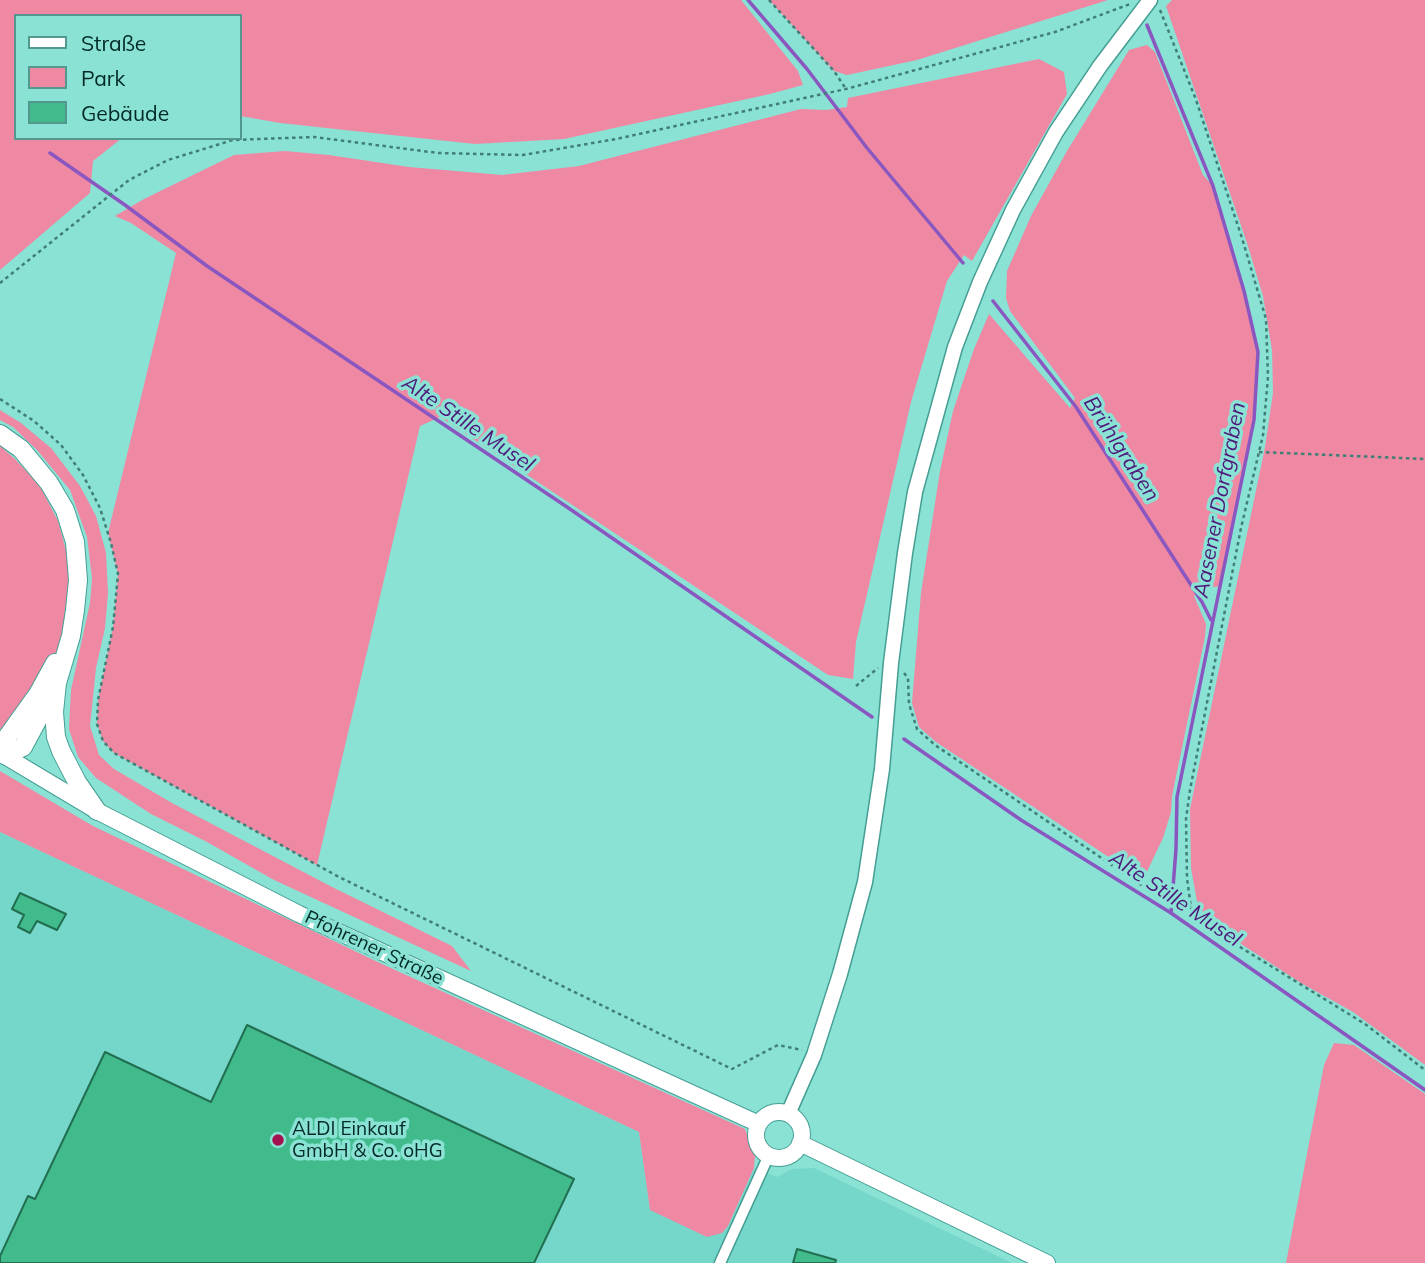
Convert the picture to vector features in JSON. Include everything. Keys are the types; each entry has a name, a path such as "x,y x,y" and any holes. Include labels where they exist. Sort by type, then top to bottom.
{"highway":[{"path":"0,434 21,449 49,483 65,510 75,542 78,580 71,636 57,683 54,712 56,737 65,760 97,811"},
{"path":"2,752 71,636"},
{"path":"2,752 23,747 57,683"}],"main road":[{"name":"Pfohrener Straße","path":"2,752 97,811 299,914 759,1124"},
{"path":"768,1114 788,1114 801,1129 800,1143 787,1156 769,1155 757,1142 759,1124 768,1114"},
{"path":"800,1143 1047,1263"}],"street":[{"path":"788,1114 814,1055 865,882 882,769 891,663 915,492 955,347 980,282 1013,210 1050,143 1100,66 1150,0"},
{"path":"720,1263 769,1155"}],"path":[{"path":"769,0 834,71 846,89"},
{"path":"242,140 314,137 438,153 523,155 615,139 846,89 1055,32 1139,0"},
{"path":"1156,0 1195,97 1266,319 1268,377 1263,435 1236,554 1186,819 1191,908"},
{"path":"0,283 130,180 168,160 233,140"},
{"path":"0,398 34,421 61,445 83,475 100,508 118,574 113,626 98,700 97,724 103,741 114,753 339,877 732,1069 778,1045 794,1047 814,1055"},
{"path":"1259,453 1425,459"},
{"path":"856,686 875,669"},
{"path":"909,704 916,729 934,745 1153,892 1166,897 1183,898 1214,931 1365,1024 1425,1070"}],"shaded area":[{"path":"0,832 639,1132 650,1210 728,1226 754,1168 777,1177 792,1169 814,1168 1012,1263 0,1263"}],"green space":[{"path":"0,0 741,0 798,71 803,85 564,139 475,144 280,123 242,116 242,14 14,14 14,140 119,140 93,161 90,193 0,270"},
{"path":"769,0 1108,0 917,60 847,75 834,71"},
{"path":"1172,0 1425,0 1425,1065 1353,1012 1301,983 1215,927 1198,907 1191,868 1190,809 1265,447 1273,393 1272,350 1263,296 1247,243 1166,6"},
{"path":"1147,45 1155,52 1203,175 1213,186 1244,291 1258,352 1254,420 1221,586 1202,589 1194,596 1206,624 1205,637 1171,812 1163,838 1143,880 936,742 919,727 912,703 921,593 940,471 953,411 974,349 989,314 1070,408 1075,398 1010,311 1006,298 1007,271 1031,216 1129,50"},
{"path":"1039,59 1064,72 1067,94 972,261 964,255 947,281 911,402 856,642 853,679 828,675 440,417 420,426 317,865 114,753 103,741 97,724 98,700 113,627 118,574 108,533 176,253 131,223 115,216 234,155 285,151 409,167 502,175 579,166 801,109 847,107 848,98"},
{"path":"0,410 21,423 51,448 80,486 96,516 106,553 108,593 90,726 99,755 114,769 172,803 452,946 471,971 274,880 151,814 96,778 78,757 69,729 71,690 90,603 92,578 87,537 70,490 37,450 13,427 0,420"},
{"path":"0,446 40,486 58,521 67,554 70,591 67,623 55,657 6,726 0,729"},
{"path":"0,771 93,826 382,964 745,1129 755,1156 754,1168 728,1226 722,1233 707,1237 650,1210 639,1132 0,832"},
{"path":"1334,1043 1354,1045 1425,1094 1425,1263 1286,1263 1324,1065"}],"building":[{"path":"20,893 66,914 57,930 37,921 30,933 18,927 24,915 12,909"},
{"name":"ALDI Einkauf GmbH & Co. oHG","path":"247,1025 574,1179 534,1263 0,1263 0,1256 28,1196 35,1199 105,1052 211,1102"},
{"path":"797,1249 836,1260 835,1263 793,1263"}],"waterway":[{"name":"Brühlgraben","path":"748,0 963,263"},
{"name":"Aasener Dorfgraben","path":"1147,25 1213,186 1244,291 1258,352 1254,420 1177,797 1171,913"},
{"name":"Alte Stille Musel","path":"50,153 207,266 567,507 872,717"},
{"name":"Brühlgraben","path":"993,301 1076,407 1211,620"},
{"name":"Alte Stille Musel","path":"904,739 1021,820 1171,913 1425,1090"}],"place":[{"name":"ALDI Einkauf GmbH & Co. oHG","path":"278,1140"}]}
